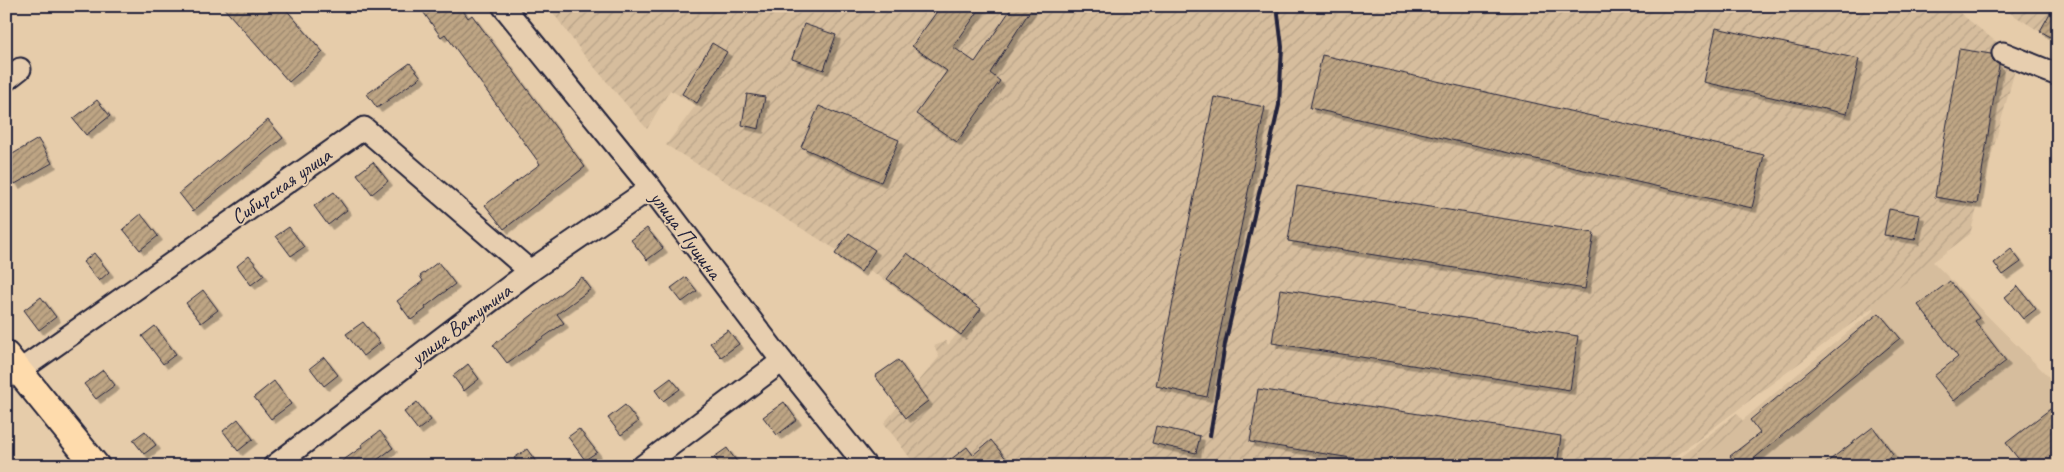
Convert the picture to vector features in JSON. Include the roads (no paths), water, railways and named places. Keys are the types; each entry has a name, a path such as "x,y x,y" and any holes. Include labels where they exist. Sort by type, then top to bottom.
{"main road":[{"path":"13,363 96,466"}],"street":[{"name":"улица Пущина","path":"503,6 650,188 782,361 866,466"},
{"path":"2003,53 2058,75"},
{"name":"Сибирская улица","path":"13,363 364,128 530,271"},
{"name":"улица Ватутина","path":"274,466 530,271 650,188"},
{"path":"643,466 782,361"}],"railway":[{"path":"1210,436 1225,344 1279,105 1282,47 1277,6"}]}
